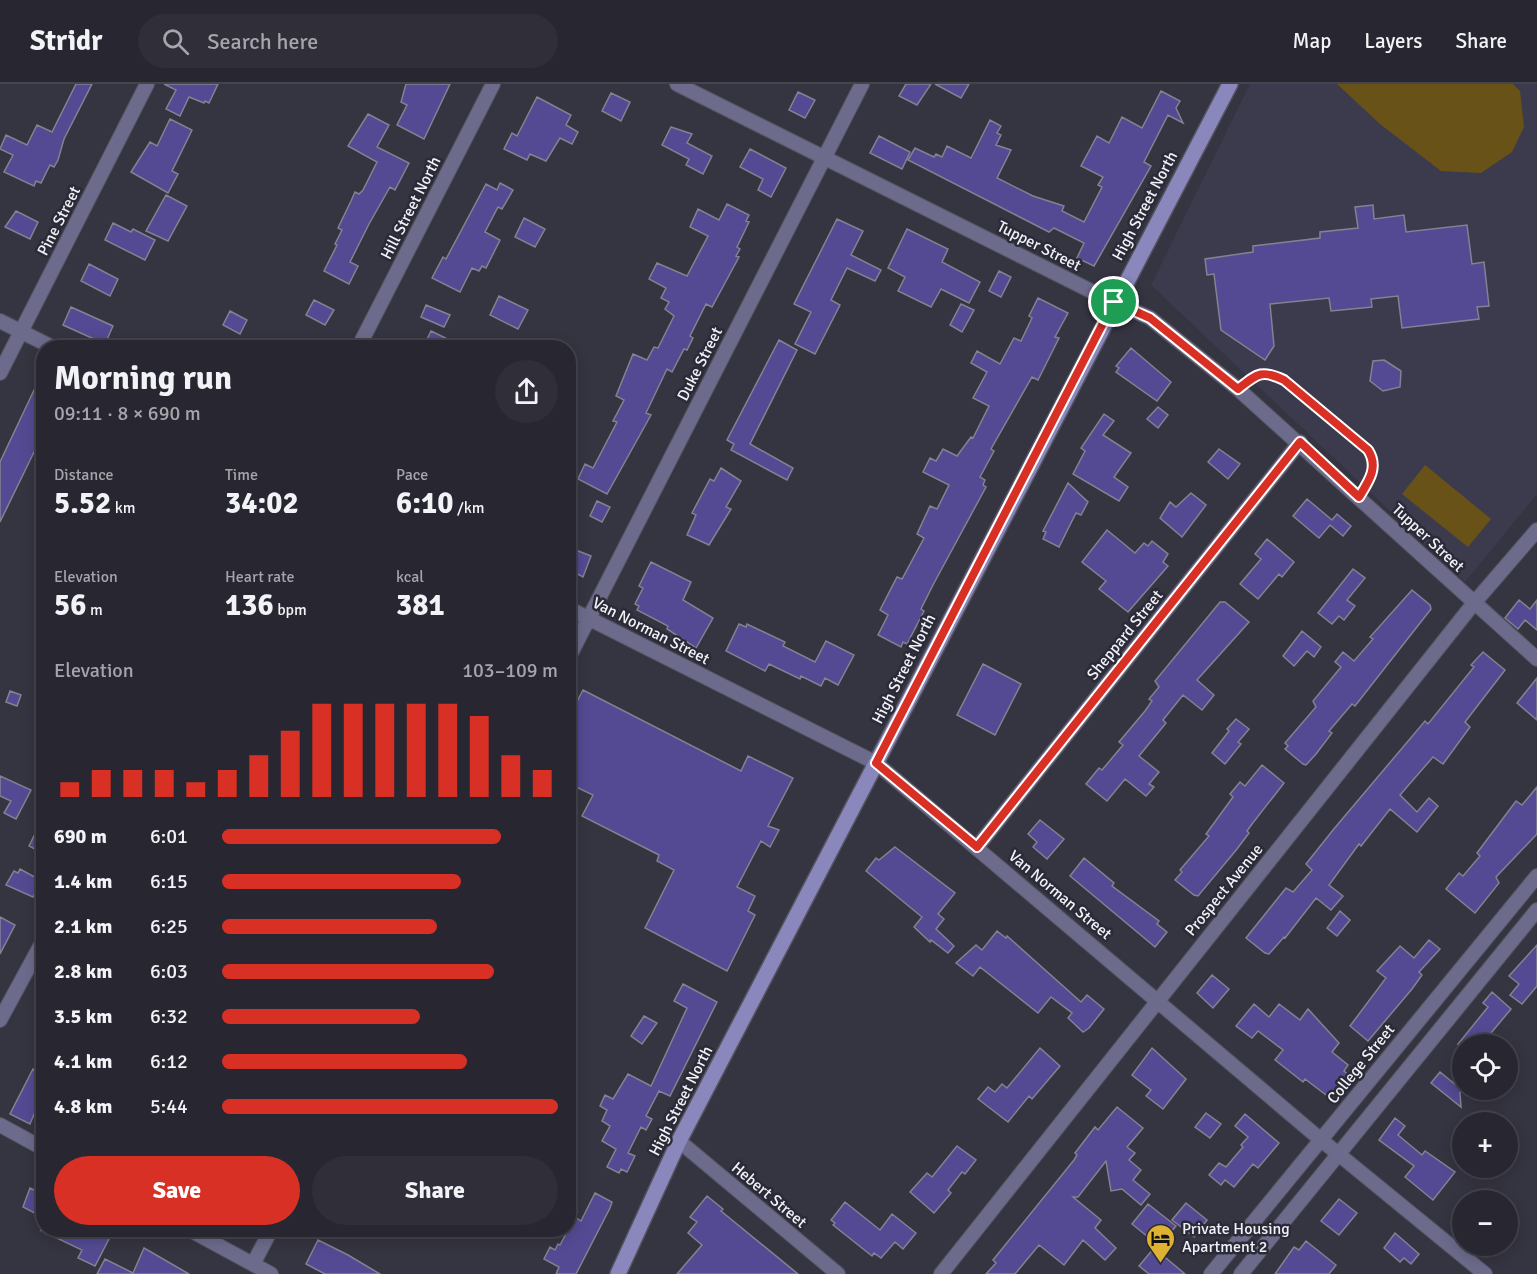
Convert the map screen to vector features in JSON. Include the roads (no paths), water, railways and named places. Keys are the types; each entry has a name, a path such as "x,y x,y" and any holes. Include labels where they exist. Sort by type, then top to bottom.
{"main road":[{"name":"High Street North","path":"618,1274 679,1141 1114,302 1230,84"}],"street":[{"name":"Pine Street","path":"0,373 147,84"},
{"name":"Hill Street North","path":"362,340 493,84"},
{"name":"Tupper Street","path":"677,84 1150,318 1300,442 1537,659"},
{"name":"Duke Street","path":"576,644 862,84"},
{"path":"0,321 38,340"},
{"name":"Sheppard Street","path":"977,847 1300,442"},
{"name":"Prospect Avenue","path":"940,1274 1474,603 1537,530"},
{"name":"Van Norman Street","path":"576,612 876,763 1158,998 1320,1139 1485,1274"},
{"name":"College Street","path":"1211,1274 1537,876"},
{"path":"1241,1274 1537,910"},
{"path":"0,1020 36,954"},
{"path":"0,1125 36,1145"},
{"name":"Hebert Street","path":"679,1141 838,1274"},
{"path":"203,1237 271,1274"},
{"path":"253,1264 266,1237"}],"lane":[{"path":"1238,389 1255,375 1270,373 1284,380 1368,450 1373,458 1374,469 1359,497"}],"place":[{"name":"Private Housing Apartment 2","path":"1161,1264"}]}
